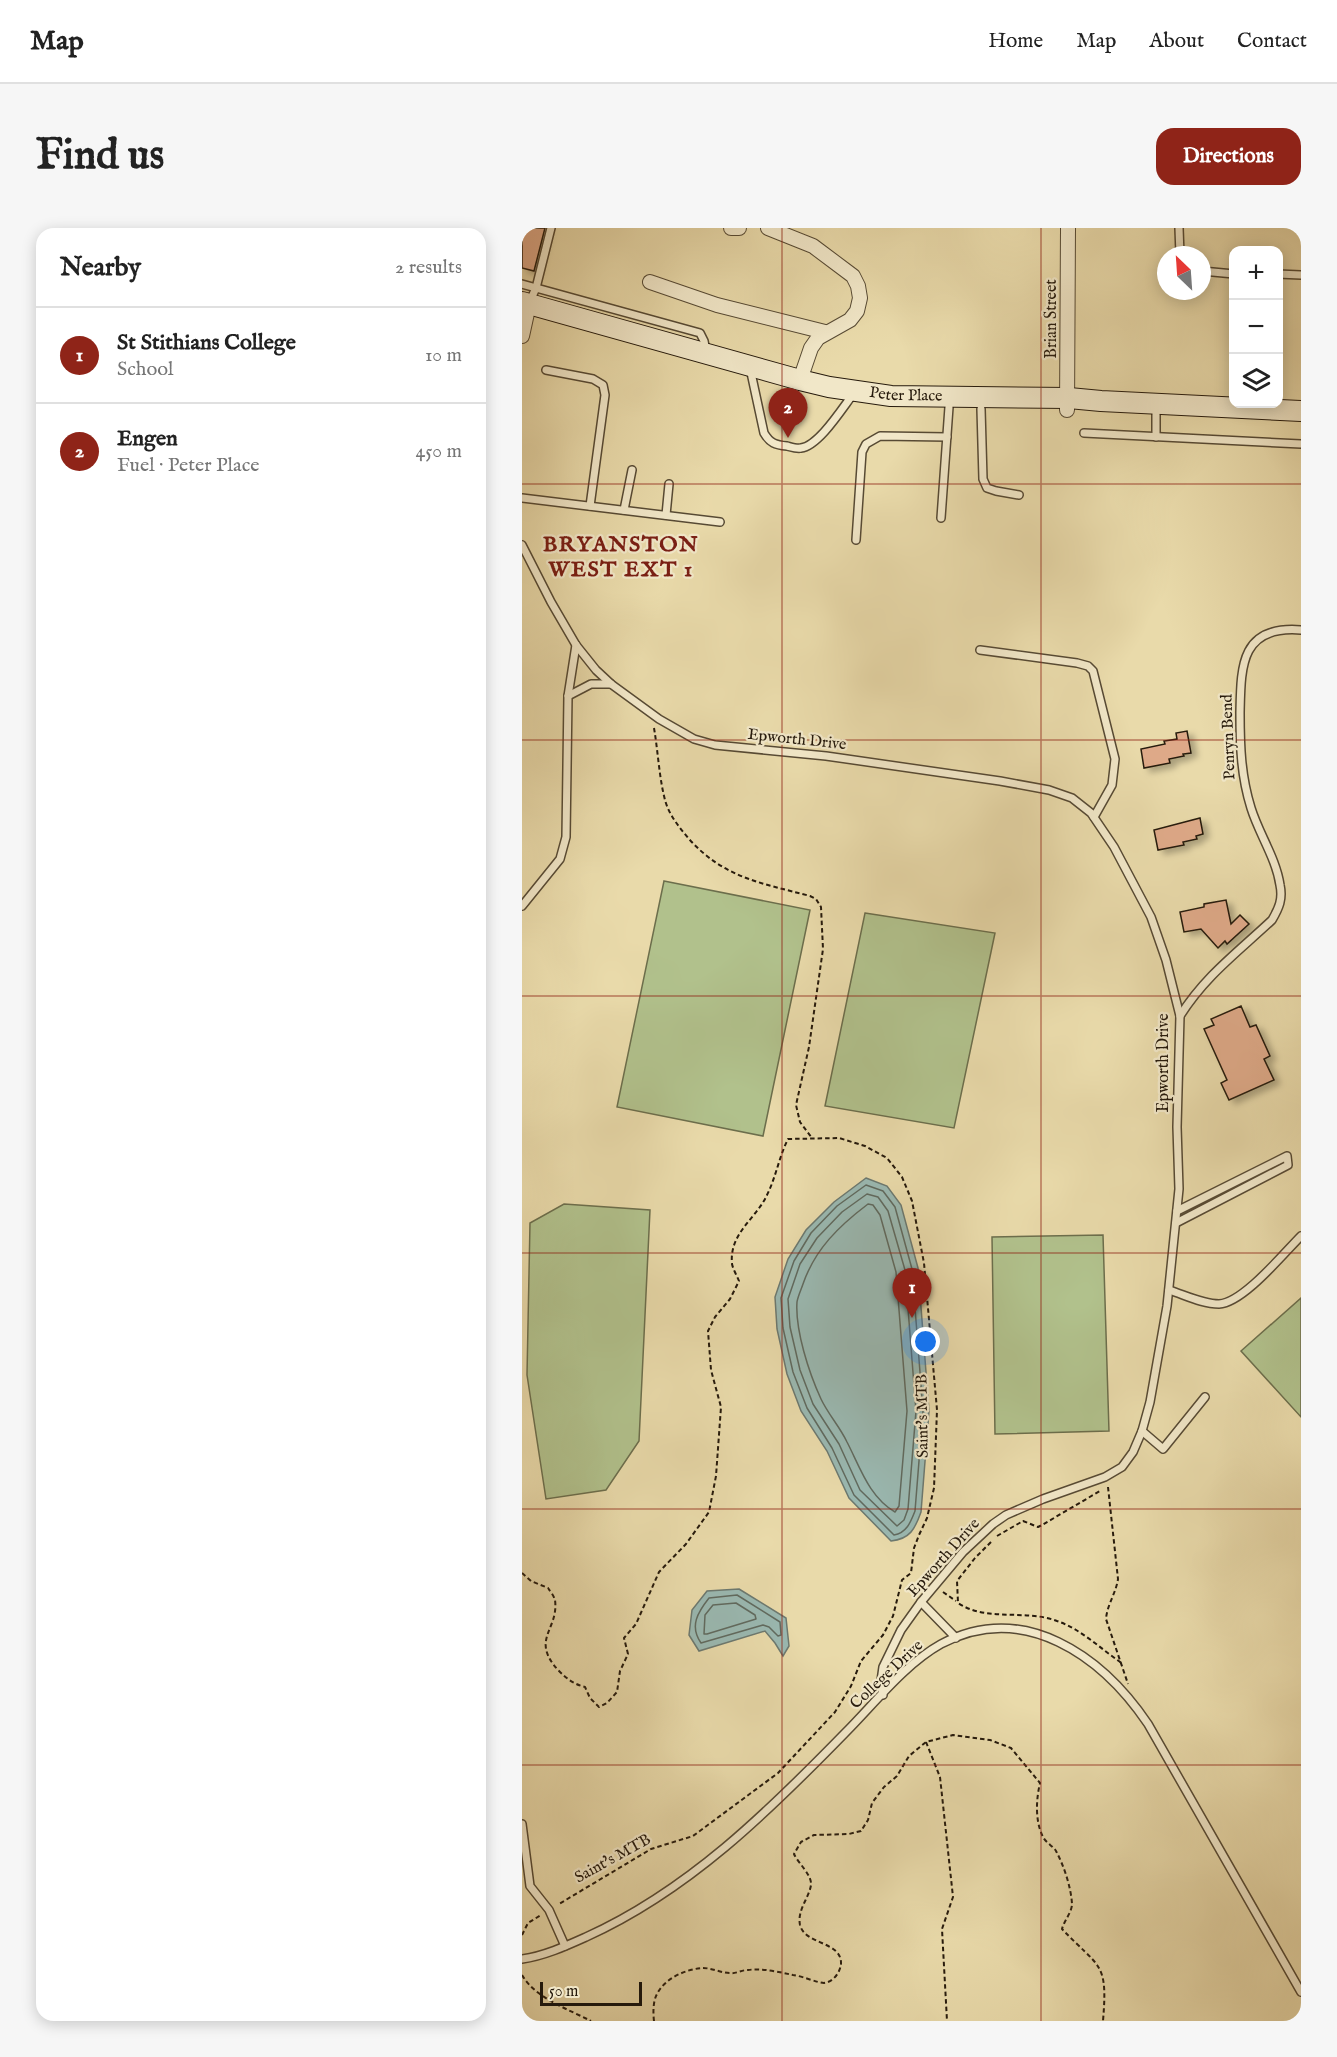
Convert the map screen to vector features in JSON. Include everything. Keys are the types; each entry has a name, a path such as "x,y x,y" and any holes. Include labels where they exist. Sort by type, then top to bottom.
{"main road":[{"name":"Peter Place","path":"527,304 706,354 802,388 853,394 1068,404 1156,413 1301,422"},
{"name":"Peter Place","path":"527,304 616,335 890,404 981,409 1101,401 1301,411"}],"street":[{"path":"731,228 739,228"},
{"path":"768,228 813,246 853,276 860,298 857,310 850,320 818,338 811,348 800,380"},
{"name":"Brian Street","path":"1068,228 1068,404"},
{"path":"650,282 717,305 825,332"},
{"path":"522,336 527,304"}],"lane":[{"path":"527,304 551,228"},
{"path":"1179,228 1180,246"},
{"path":"1211,271 1229,273"},
{"path":"1283,274 1301,275"},
{"path":"522,284 527,304"},
{"path":"750,369 764,433 774,445 802,448 810,445 821,436 853,394"},
{"path":"546,370 593,380 603,385 605,394 590,506"},
{"path":"941,518 949,407"},
{"path":"981,409 983,480 987,488 1019,495"},
{"path":"1156,413 1156,436"},
{"path":"1084,433 1301,444"},
{"path":"856,540 862,452 866,444 880,436 947,437"},
{"path":"624,510 632,470"},
{"path":"666,515 669,484"},
{"path":"522,498 720,522"},
{"name":"Epworth Drive","path":"522,545 576,645 596,670 651,713 694,739 715,745 826,756 1010,783 1049,790 1072,798 1094,817 1114,847 1151,917 1166,960 1180,1016 1177,1211 1169,1290 1150,1402 1142,1431 1133,1452 1122,1467 1104,1477 1019,1509 993,1524 963,1552 901,1630 883,1667 880,1681 883,1695"},
{"name":"Penryn Bend","path":"1180,1016 1193,994 1207,978 1272,920 1279,907 1280,885 1275,866 1257,827 1243,779 1240,751 1241,682 1247,652 1256,642 1267,634 1277,631 1301,630"},
{"path":"522,906 560,859 566,837 568,696 576,645"},
{"path":"980,651 1077,663 1088,666 1093,671 1115,759 1112,785 1094,817"},
{"path":"568,696 591,684 611,684"},
{"path":"1176,1223 1288,1165 1287,1156 1177,1211"},
{"path":"1169,1290 1200,1301 1219,1304 1235,1300 1301,1236"},
{"path":"1142,1431 1163,1449 1205,1397"},
{"path":"921,1602 956,1638"},
{"name":"College Drive","path":"522,1959 565,1946 647,1904 708,1861 783,1796 920,1659 956,1638 986,1629 1003,1628 1040,1634 1069,1647 1110,1678 1130,1699 1148,1724 1301,1992"},
{"path":"522,1824 530,1886 549,1910 565,1946"}],"path":[{"path":"651,713 665,800 678,826 706,857 725,870 741,877 810,896 816,899 821,907 823,949 809,1047 796,1106 800,1122 812,1137"},
{"name":"Saint's MTB","path":"522,1573 531,1581 548,1588 555,1599 545,1640 547,1658 574,1685 585,1687 590,1698 599,1707 608,1703 617,1692 620,1671 628,1654 624,1638 636,1624 659,1572 686,1544 709,1512 716,1476 721,1407 711,1370 708,1331 730,1299 739,1281 732,1263 740,1230 766,1198 788,1139 839,1138 865,1146 887,1158 905,1185 912,1201 919,1230 935,1372 934,1488 927,1518 914,1548 911,1573 902,1580 893,1616 883,1635 861,1661 851,1686 835,1712 778,1773 693,1836 651,1849 528,1923 522,1935"},
{"path":"957,1601 957,1581 975,1558 997,1536 1023,1521 1038,1527 1107,1486 1118,1579 1106,1612 1106,1619 1123,1664 1130,1699"},
{"path":"940,1590 962,1606 978,1611 1027,1615 1057,1621 1083,1635 1123,1664"},
{"path":"654,2021 656,1995 668,1980 686,1971 705,1968 732,1974 748,1969 767,1970 826,1983 836,1976 841,1967 840,1958 834,1950 808,1936 800,1926 801,1913 811,1885 808,1874 799,1865 794,1854 801,1842 814,1836 861,1831 868,1820 872,1803 884,1787 897,1776 909,1756 926,1742 952,1735 990,1740 1011,1748 1040,1783 1036,1802 1039,1822 1044,1839 1055,1849 1069,1886 1072,1906 1062,1929 1101,1968 1105,1984 1102,2021"},
{"path":"926,1742 940,1778 953,1897 942,1929 947,2021"},
{"path":"522,1975 526,1982 543,1996 591,2021"}],"green space":[{"path":"664,881 810,910 763,1136 617,1107"},
{"path":"865,913 995,933 954,1128 825,1106"},
{"path":"564,1204 650,1210 639,1441 606,1490 546,1499 527,1375 530,1223"},
{"path":"1103,1235 1109,1431 995,1434 992,1237"},
{"path":"1301,1298 1301,1417 1241,1351"}],"water":[{"path":"866,1178 887,1186 901,1205 918,1268 929,1411 921,1512 911,1532 903,1538 891,1541 849,1498 827,1451 801,1411 787,1374 777,1329 775,1297 788,1259 806,1230 834,1202"},
{"path":"739,1589 786,1618 789,1646 783,1656 765,1631 699,1651 689,1635 692,1610 707,1591"}],"building":[{"path":"522,228 545,228 534,271 522,268"},
{"path":"1187,731 1191,753 1169,759 1170,763 1144,768 1141,749 1165,744 1164,741 1177,739 1176,733"},
{"path":"1200,818 1203,834 1196,836 1197,839 1183,842 1184,845 1158,850 1154,830"},
{"path":"1226,900 1231,924 1240,915 1249,924 1227,944 1225,941 1218,948 1201,929 1184,932 1180,912"},
{"path":"1241,1006 1250,1027 1256,1025 1270,1056 1264,1059 1274,1080 1229,1100 1221,1083 1227,1080 1204,1029 1214,1025 1211,1019"}],"place":[{"name":"Engen","path":"788,438"},
{"name":"St Stithians College","path":"912,1318"}],"district":[{"name":"BRYANSTON WEST EXT 1","path":"621,558"}]}
